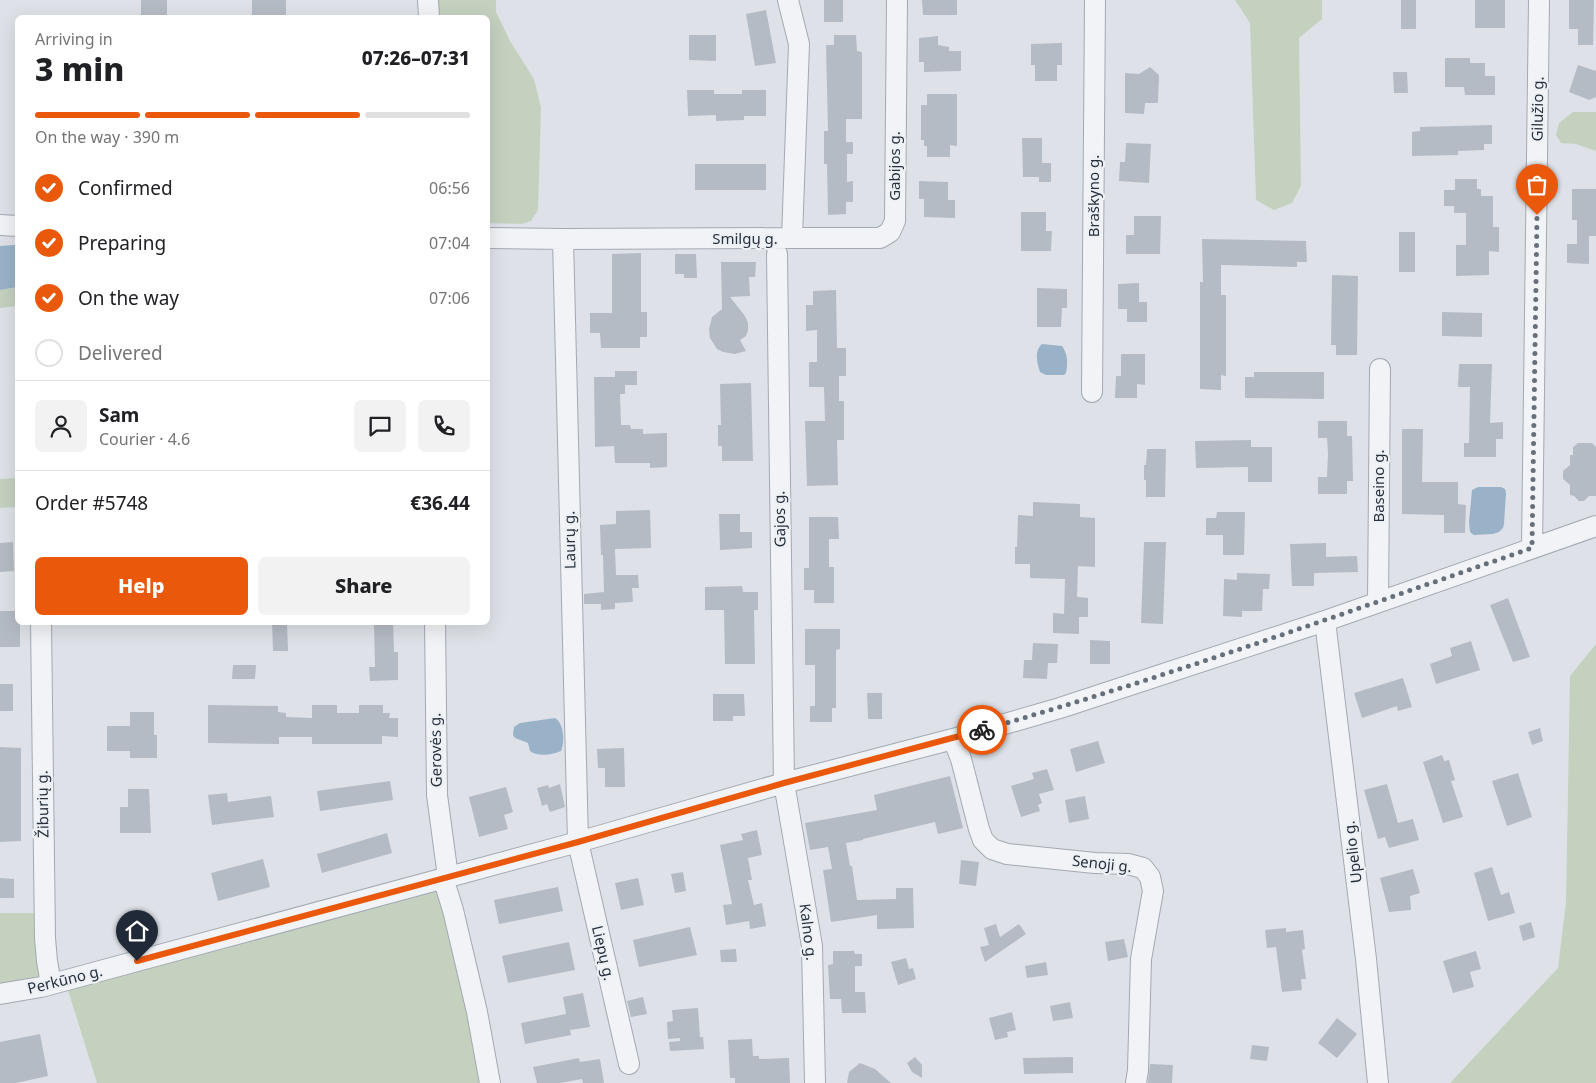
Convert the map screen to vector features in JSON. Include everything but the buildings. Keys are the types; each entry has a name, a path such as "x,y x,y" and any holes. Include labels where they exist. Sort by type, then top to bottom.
{"street":[{"path":"428,0 429,15"},
{"name":"Smilgų g.","path":"490,238 792,238 799,44 788,0"},
{"name":"Gabijos g.","path":"792,238 880,238 890,232 895,221 897,0"},
{"name":"Braškyno g.","path":"1092,392 1095,0"},
{"name":"Gilužio g.","path":"1532,548 1540,0"},
{"path":"0,226 15,226"},
{"name":"Laurų g.","path":"563,239 578,842"},
{"name":"Gajos g.","path":"776,254 784,783"},
{"name":"Baseino g.","path":"1378,602 1380,369"},
{"name":"Perkūno g.","path":"0,994 52,984 578,842 784,783 953,739 1060,708 1325,620 1596,526"},
{"name":"Upelio g.","path":"1325,620 1366,959 1378,1083"},
{"name":"Žiburių g.","path":"41,625 45,938 52,984"},
{"name":"Gerovės g.","path":"435,625 436,796 446,877 477,1012 490,1083"},
{"name":"Senoji g.","path":"953,739 961,759 979,829 983,840 992,850 1007,854 1036,857 1095,863 1128,864 1143,868 1150,877 1153,891 1141,959 1136,1083"},
{"name":"Kalno g.","path":"784,783 812,946 815,1083"},
{"name":"Liepų g.","path":"578,842 628,1064"}],"green space":[{"path":"438,0 496,0 496,12 510,41 534,79 541,108 538,210 531,221 522,224 490,223 490,15 438,15"},
{"path":"1235,0 1322,0 1322,19 1299,38 1301,186 1292,203 1274,210 1256,200 1250,23"},
{"path":"1573,112 1596,112 1596,151 1576,144 1561,143 1556,135 1559,123"},
{"path":"15,287 15,306 0,308 0,290"},
{"path":"15,478 15,507 0,508 0,479"},
{"path":"1596,644 1596,1083 1450,1083 1558,968 1566,902 1570,676"},
{"path":"428,890 442,892 484,1083 97,1083 67,987"},
{"path":"0,913 34,913 40,980 0,986"}],"water":[{"path":"15,245 15,287 0,290 0,246"},
{"path":"1042,344 1062,346 1067,359 1067,370 1064,375 1046,375 1040,372 1037,354"},
{"path":"1478,487 1501,487 1505,489 1504,524 1499,532 1474,535 1470,532 1472,490"},
{"path":"555,718 558,720 563,733 561,751 545,755 533,753 530,751 528,743 515,738 513,735 514,727 520,723"}],"way so far":[{"path":"982,730 1060,708 1325,620 1532,548 1537,215"}],"route":[{"path":"137,961 578,842 784,783 982,730"}]}
